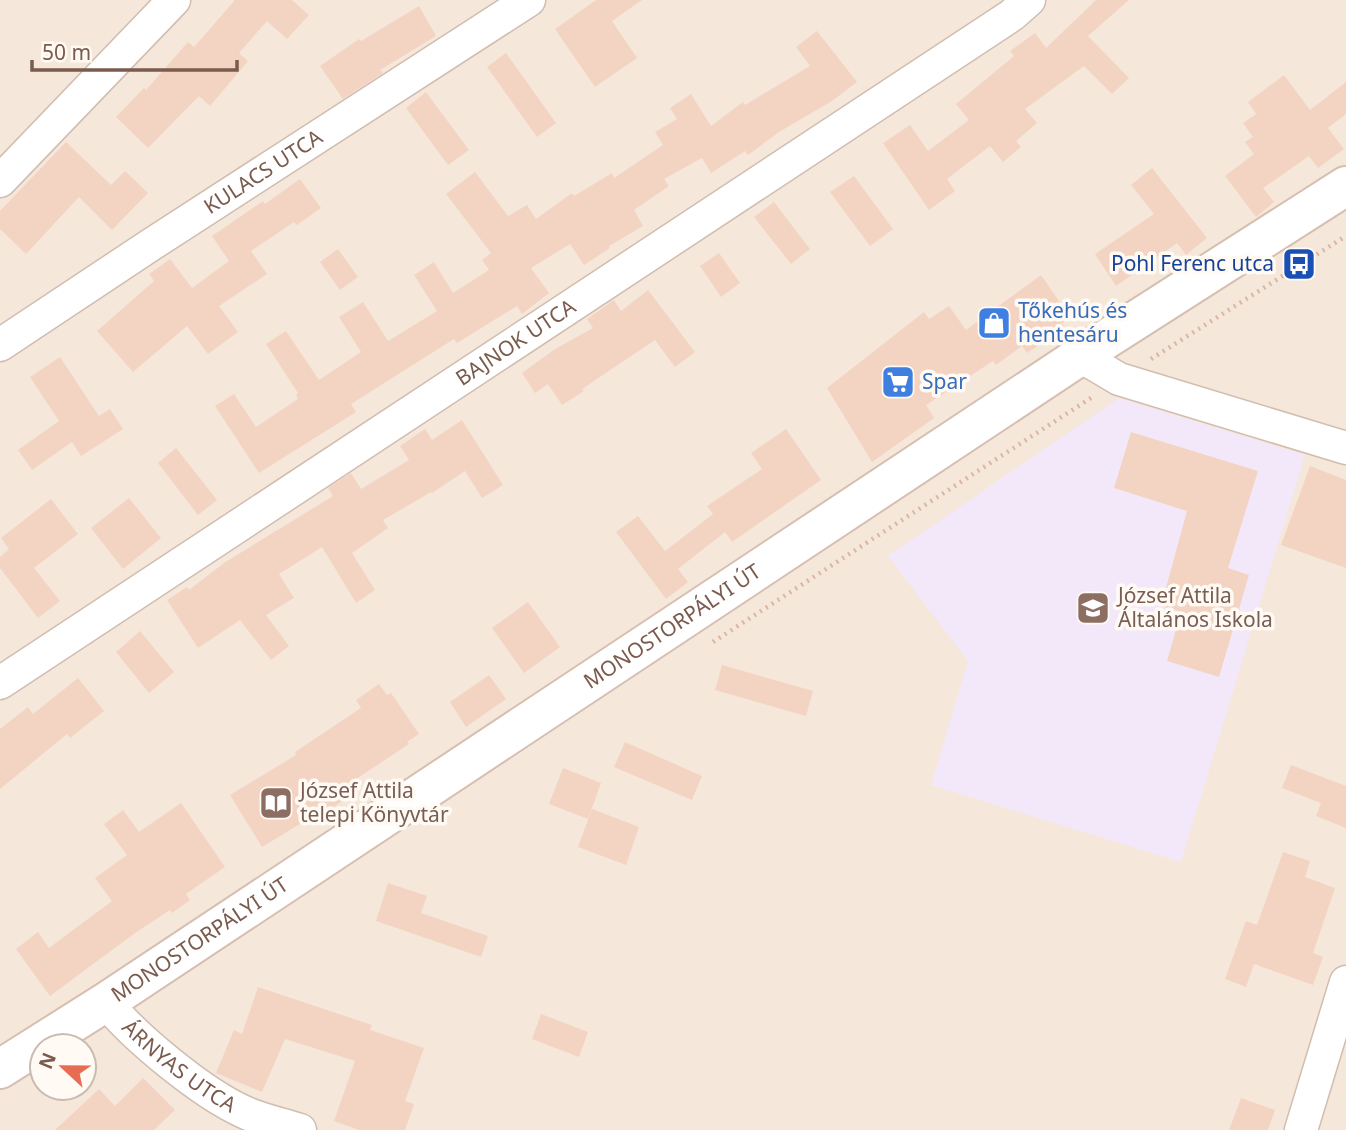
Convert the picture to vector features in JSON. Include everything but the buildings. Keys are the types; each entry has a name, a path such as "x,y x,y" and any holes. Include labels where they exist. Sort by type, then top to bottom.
{"street":[{"path":"0,181 174,0"},
{"name":"KULACS UTCA","path":"0,345 529,0"},
{"name":"BAJNOK UTCA","path":"0,683 1000,23 1029,0"},
{"name":"MONOSTORPÁLYI ÚT","path":"0,1069 106,1002 1080,356 1346,186"},
{"path":"1080,356 1119,379 1346,448"},
{"path":"1301,1130 1346,982"},
{"name":"ÁRNYAS UTCA","path":"106,1002 124,1024 204,1089 244,1112 300,1130"}],"path":[{"path":"709,645 1119,379 1346,236"}],"shaded area":[{"path":"0,0 1346,0 1346,1130 0,1130"},
{"name":"József Attila Általános Iskola","path":"1119,398 1305,455 1181,862 931,785 968,661 888,556"}],"place":[{"name":"Pohl Ferenc utca","path":"1299,264"},
{"name":"Tőkehús és hentesáru","path":"994,323"},
{"name":"Spar","path":"898,382"},
{"name":"József Attila Általános Iskola","path":"1093,608"},
{"name":"József Attila telepi Könyvtár","path":"276,803"}]}
